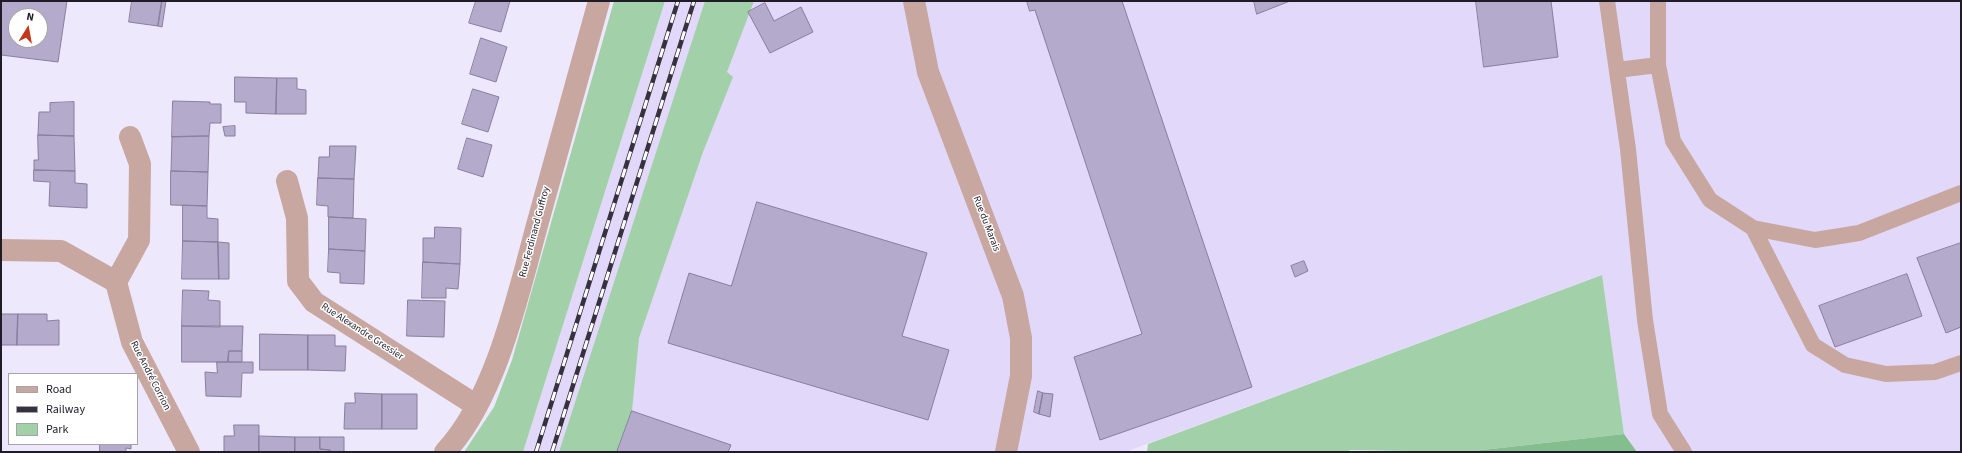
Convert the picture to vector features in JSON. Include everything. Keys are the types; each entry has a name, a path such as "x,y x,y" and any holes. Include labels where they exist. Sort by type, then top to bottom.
{"street":[{"name":"Rue Ferdinand Guffroy","path":"445,452 462,430 477,406 500,351 512,314 599,1"},
{"name":"Rue du Marais","path":"914,1 928,72 1013,296 1021,338 1021,376 1006,452"},
{"path":"1,250 61,251 116,282 139,240 140,164 130,137"},
{"name":"Rue Alexandre Gressier","path":"287,181 297,218 298,281 314,302 477,406"},
{"name":"Rue André Corrion","path":"116,282 132,342 190,452"}],"lane":[{"path":"1607,1 1628,149 1645,320 1660,414 1684,452"},
{"path":"1658,1 1658,65 1673,140 1710,200 1754,228 1815,240 1859,234 1961,193"},
{"path":"1617,70 1658,65"},
{"path":"1754,228 1813,345 1845,365 1886,374 1935,372 1961,363"}],"shaded area":[{"path":"665,1 1961,1 1961,452 1637,452 1624,434 1601,275 1125,452 523,452"}],"green space":[{"path":"614,1 665,1 523,452 464,452 494,407 512,360"},
{"path":"705,1 754,1 727,72 733,77 703,152 639,338 632,411 617,452 559,452"},
{"path":"1602,275 1624,434 1465,452 1351,450 1344,452 1147,452 1148,444"},
{"path":"1624,434 1637,452 1465,452"}],"building":[{"path":"1,1 67,1 58,62 1,55"},
{"path":"132,1 162,1 158,26 129,22"},
{"path":"162,1 166,1 162,27 158,26"},
{"path":"476,1 510,1 501,32 469,23"},
{"path":"1027,1 1122,1 1252,387 1100,440 1074,357 1142,334 1035,10 1030,11"},
{"path":"1254,1 1290,1 1257,14"},
{"path":"1476,1 1551,1 1558,57 1484,67"},
{"path":"765,3 774,21 801,7 813,32 770,53 748,12"},
{"path":"481,38 507,47 496,82 470,74"},
{"path":"235,77 277,78 276,114 246,113 246,102 235,102"},
{"path":"277,78 297,78 297,89 306,90 306,114 276,114"},
{"path":"473,89 499,97 488,132 462,124"},
{"path":"173,101 210,102 210,104 221,104 221,123 210,123 209,136 172,137"},
{"path":"74,102 74,136 38,135 39,112 50,112 50,103"},
{"path":"235,126 235,136 225,136 223,127"},
{"path":"38,135 74,136 75,171 34,170 34,160 38,160"},
{"path":"209,136 208,172 171,171 172,137"},
{"path":"467,138 492,145 483,177 458,169"},
{"path":"330,146 356,146 354,179 318,178 319,157 329,157"},
{"path":"34,170 75,171 75,183 87,184 87,208 49,206 50,182 34,181"},
{"path":"171,171 208,172 207,206 171,205"},
{"path":"318,178 354,179 353,218 328,217 328,206 317,205"},
{"path":"757,202 927,253 902,336 949,350 928,420 668,343 689,273 731,286"},
{"path":"183,205 207,206 207,218 218,219 218,242 183,241"},
{"path":"329,217 366,219 365,251 329,249"},
{"path":"435,227 461,228 460,264 423,262 423,238 434,238"},
{"path":"183,241 218,242 219,279 182,279"},
{"path":"218,242 229,243 229,279 219,279"},
{"path":"1961,243 1961,327 1946,333 1917,258"},
{"path":"329,249 365,251 364,284 340,283 340,273 328,272"},
{"path":"1304,261 1308,271 1295,277 1291,266"},
{"path":"423,262 460,264 458,289 446,288 446,298 422,298"},
{"path":"1907,274 1922,316 1835,347 1819,306"},
{"path":"183,290 209,291 208,300 220,301 220,327 182,326"},
{"path":"408,300 445,301 444,337 407,336"},
{"path":"1,314 18,314 17,345 1,345"},
{"path":"18,314 47,314 47,321 59,320 59,345 17,345"},
{"path":"182,326 243,326 242,351 229,351 228,362 182,362"},
{"path":"260,334 308,335 308,370 260,370"},
{"path":"308,335 335,335 335,346 346,346 345,371 308,370"},
{"path":"229,351 242,351 242,362 228,362"},
{"path":"217,362 253,362 253,373 242,373 241,397 206,396 205,372 217,373"},
{"path":"1038,391 1043,393 1039,414 1034,412"},
{"path":"355,393 382,394 382,429 344,429 345,403 355,403"},
{"path":"1043,393 1053,394 1050,417 1039,414"},
{"path":"382,394 417,394 417,429 382,429"},
{"path":"632,411 731,445 728,452 617,452"},
{"path":"234,425 259,425 259,452 224,452 224,436 234,436"},
{"path":"259,436 295,437 295,452 259,452"},
{"path":"295,437 320,437 320,449 330,450 330,452 295,452"},
{"path":"320,437 344,437 344,452 330,452 330,450 320,449"},
{"path":"100,445 131,445 131,449 126,448 126,452 100,452"}],"railway":[{"path":"536,452 678,1"},
{"path":"552,452 694,1"}]}
